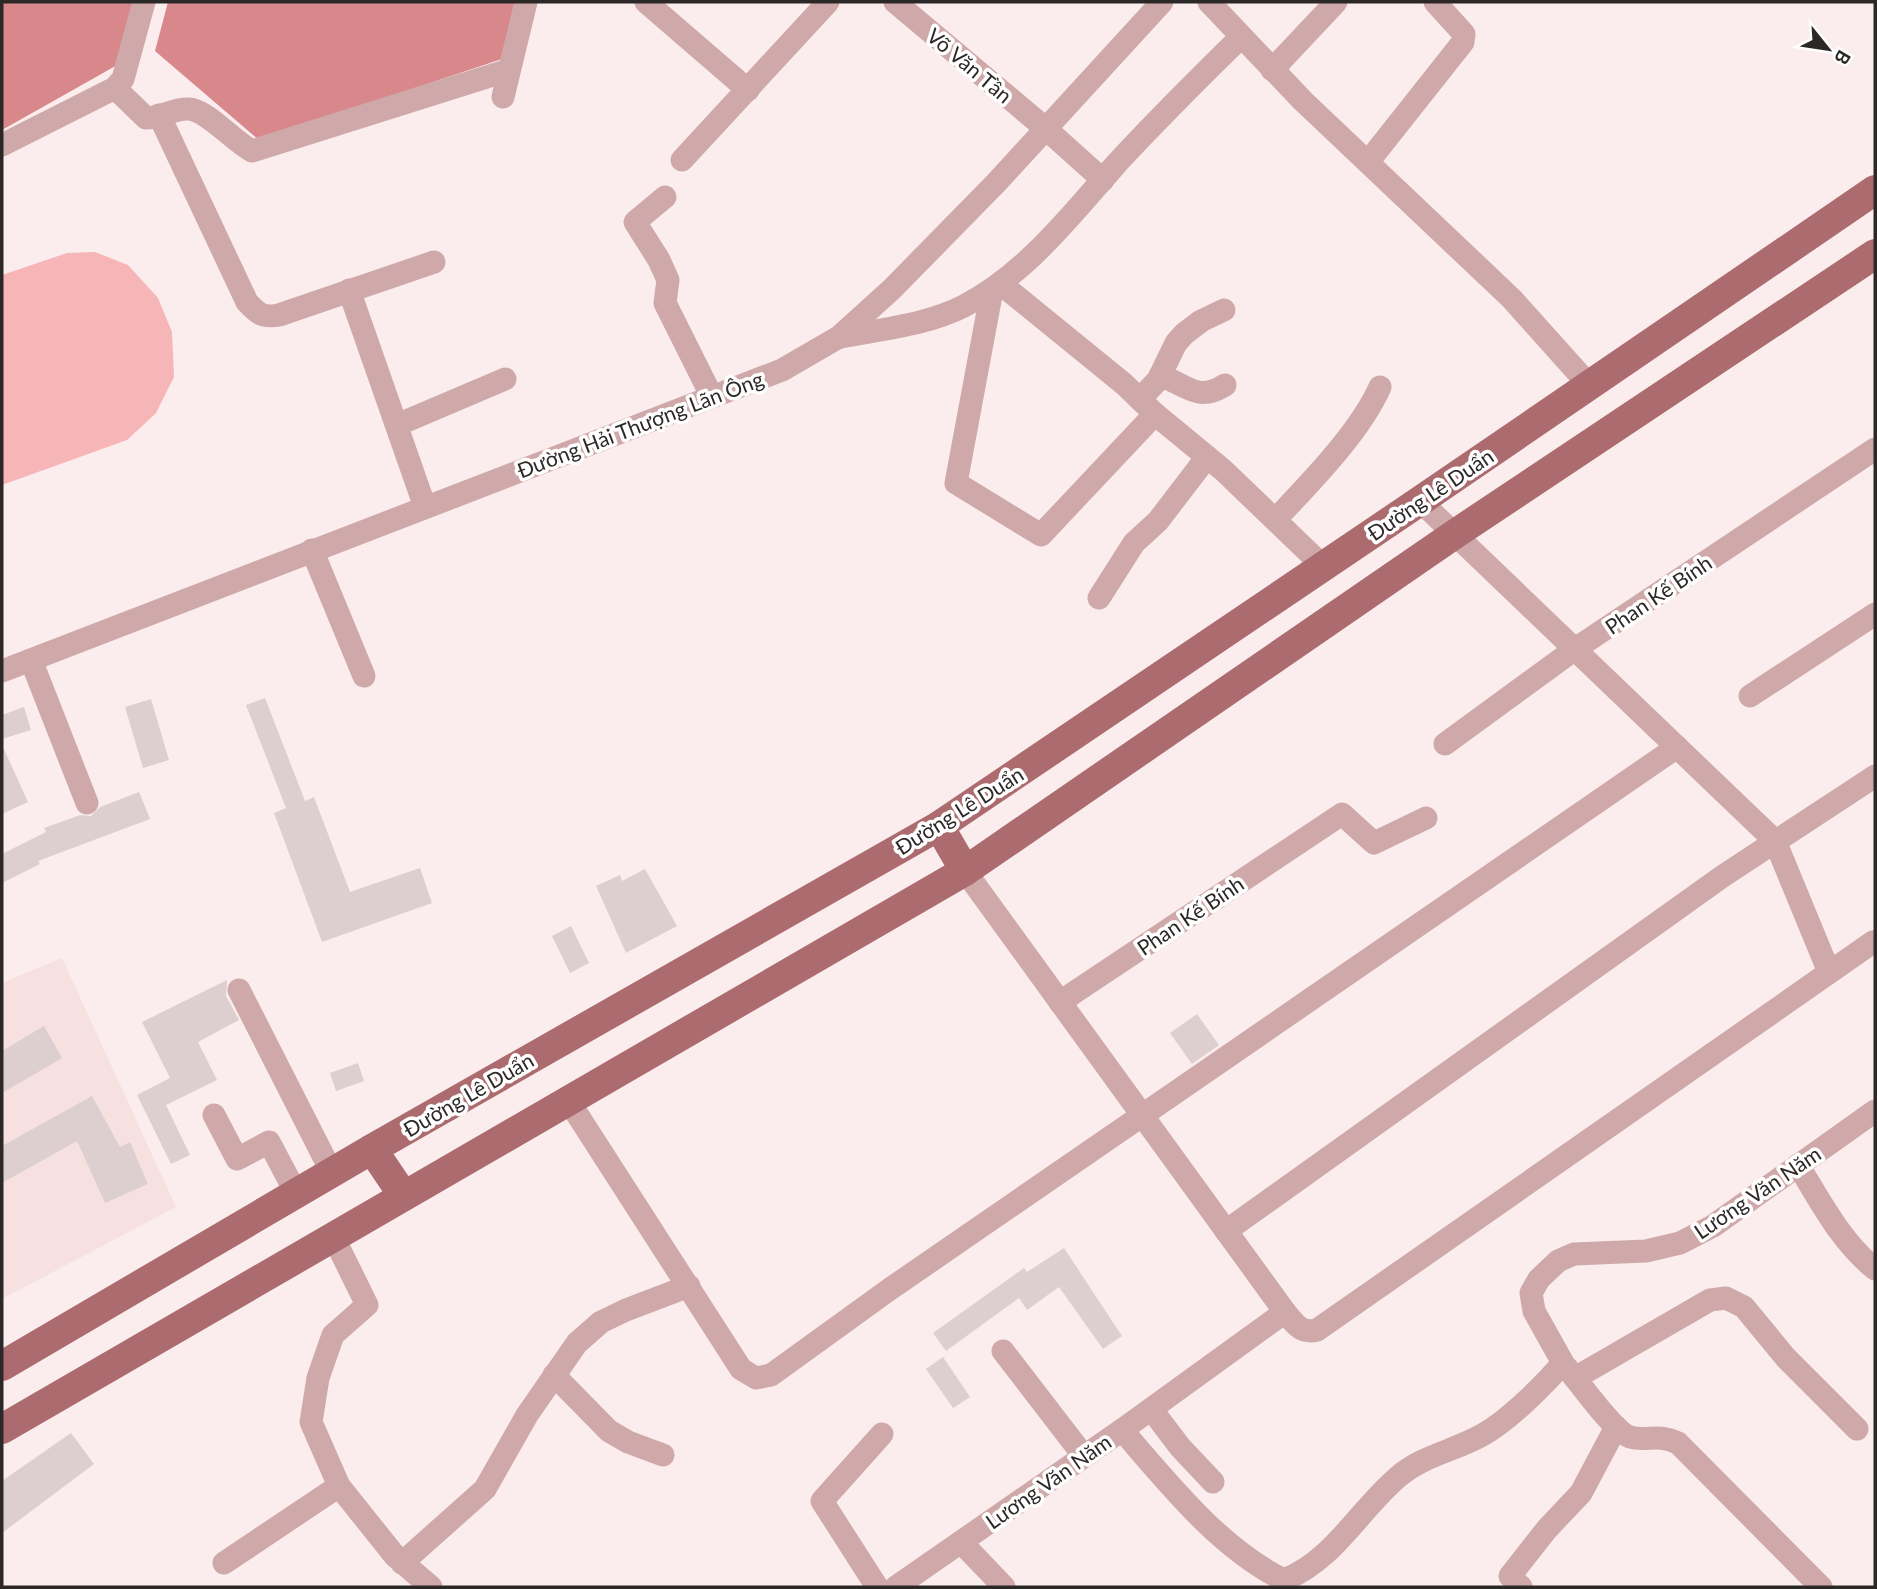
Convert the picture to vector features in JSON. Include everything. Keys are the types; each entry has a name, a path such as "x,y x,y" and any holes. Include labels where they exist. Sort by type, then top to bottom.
{"main road":[{"name":"Đường Lê Duẩn","path":"2,1366 372,1149 939,826 1875,190"},
{"path":"2,1429 965,871 1455,534 1875,254"},
{"path":"939,826 965,871"},
{"path":"372,1149 403,1195"}],"street":[{"path":"2,145 115,88 126,70 144,2"},
{"path":"503,97 526,2"},
{"path":"646,2 748,90"},
{"path":"682,160 828,2"},
{"name":"Võ Văn Tần","path":"895,2 1045,128 1102,180"},
{"name":"Đường Hải Thượng Lãn Ông","path":"2,671 782,370 839,337 892,289 1162,2"},
{"path":"1209,2 1272,69 1512,299 1589,385"},
{"path":"1272,69 1336,2"},
{"path":"1368,162 1462,42 1464,34 1435,2"},
{"path":"839,337 948,313 996,287 1040,249 1176,100 1241,37"},
{"path":"115,88 142,115 153,118 172,110 197,110 240,145 252,151 509,71"},
{"path":"159,115 247,302 258,314 267,317 279,315 434,262"},
{"path":"665,197 635,222 668,280 665,303 712,397"},
{"path":"996,287 1207,457 1324,566"},
{"path":"996,287 956,483 1041,534 1148,407 1160,376 1184,334 1201,321 1224,310"},
{"path":"349,290 425,507"},
{"path":"1160,376 1191,391 1205,394 1225,384"},
{"path":"397,425 505,379"},
{"path":"1276,519 1323,468 1374,401 1380,387"},
{"name":"Phan Kế Bính","path":"1445,744 1575,649 1875,449"},
{"path":"1099,597 1134,543 1158,521 1207,457"},
{"path":"1420,501 1775,841 1829,972"},
{"path":"312,550 364,676"},
{"path":"1750,696 1875,614"},
{"path":"31,660 87,803"},
{"path":"568,1100 741,1369 756,1378 771,1376 890,1289 1677,747"},
{"path":"1226,1231 1711,884 1875,776"},
{"name":"Phan Kế Bính","path":"1060,1002 1342,814 1374,842 1426,818"},
{"path":"965,871 1285,1312 1302,1330 1317,1329 1829,972 1875,943"},
{"path":"239,989 332,1173"},
{"name":"Lương Văn Năm","path":"896,1587 1122,1430 1191,1510 1282,1584 1302,1573 1334,1545 1395,1479 1414,1464 1483,1435 1550,1378 1569,1370 1534,1311 1531,1293 1539,1279 1558,1261 1574,1254 1646,1251 1680,1243 1713,1226 1875,1111"},
{"path":"214,1115 236,1159 269,1142 296,1194"},
{"path":"1798,1165 1843,1236 1857,1254 1875,1269"},
{"path":"333,1236 367,1305 333,1335 318,1378 311,1422 339,1486 402,1563 431,1587"},
{"path":"402,1563 485,1489 554,1374 577,1343 601,1322 689,1286"},
{"path":"1821,1587 1678,1443 1665,1436 1630,1437 1616,1427 1569,1370 1710,1300 1726,1298 1744,1307 1786,1358 1857,1429"},
{"path":"1122,1430 1285,1312"},
{"path":"1003,1351 1083,1455"},
{"path":"554,1374 609,1431 628,1442 663,1455"},
{"path":"1152,1410 1180,1447 1213,1482"},
{"path":"1521,1587 1510,1576 1547,1529 1581,1493 1616,1427"},
{"path":"877,1587 822,1501 882,1434"},
{"path":"224,1563 339,1486"},
{"path":"961,1542 1004,1587"}],"shaded area":[{"path":"2,2 134,2 119,64 2,130"},
{"path":"168,2 521,2 508,57 259,140 155,51"},
{"path":"95,252 128,265 158,298 172,332 174,377 156,413 127,440 2,485 2,275 67,253"},
{"path":"62,958 176,1207 2,1299 2,983"}],"building":[{"path":"265,698 305,801 314,797 350,892 420,868 432,903 322,942 274,813 286,808 246,705"},
{"path":"151,699 169,760 143,768 125,707"},
{"path":"24,707 31,730 2,739 2,715"},
{"path":"2,745 28,802 2,814"},
{"path":"139,792 150,819 38,861 40,864 2,883 2,854 46,832 44,828 80,815 91,816 100,807"},
{"path":"645,869 677,926 626,953 596,886 620,875 622,881"},
{"path":"571,926 589,963 570,973 552,936"},
{"path":"227,980 226,996 239,1020 198,1042 217,1080 166,1105 190,1155 171,1164 137,1095 170,1078 142,1022"},
{"path":"1197,1014 1219,1045 1192,1064 1170,1033"},
{"path":"44,1026 62,1058 2,1093 2,1051"},
{"path":"358,1063 364,1081 336,1091 330,1073"},
{"path":"92,1096 120,1147 130,1142 148,1184 105,1203 77,1141 2,1183 2,1146"},
{"path":"1064,1248 1122,1336 1103,1349 1059,1287 1027,1310 1019,1298 946,1351 933,1333 1024,1268 1027,1272"},
{"path":"943,1357 970,1397 953,1408 926,1369"},
{"path":"71,1433 94,1464 2,1533 2,1481"}]}
